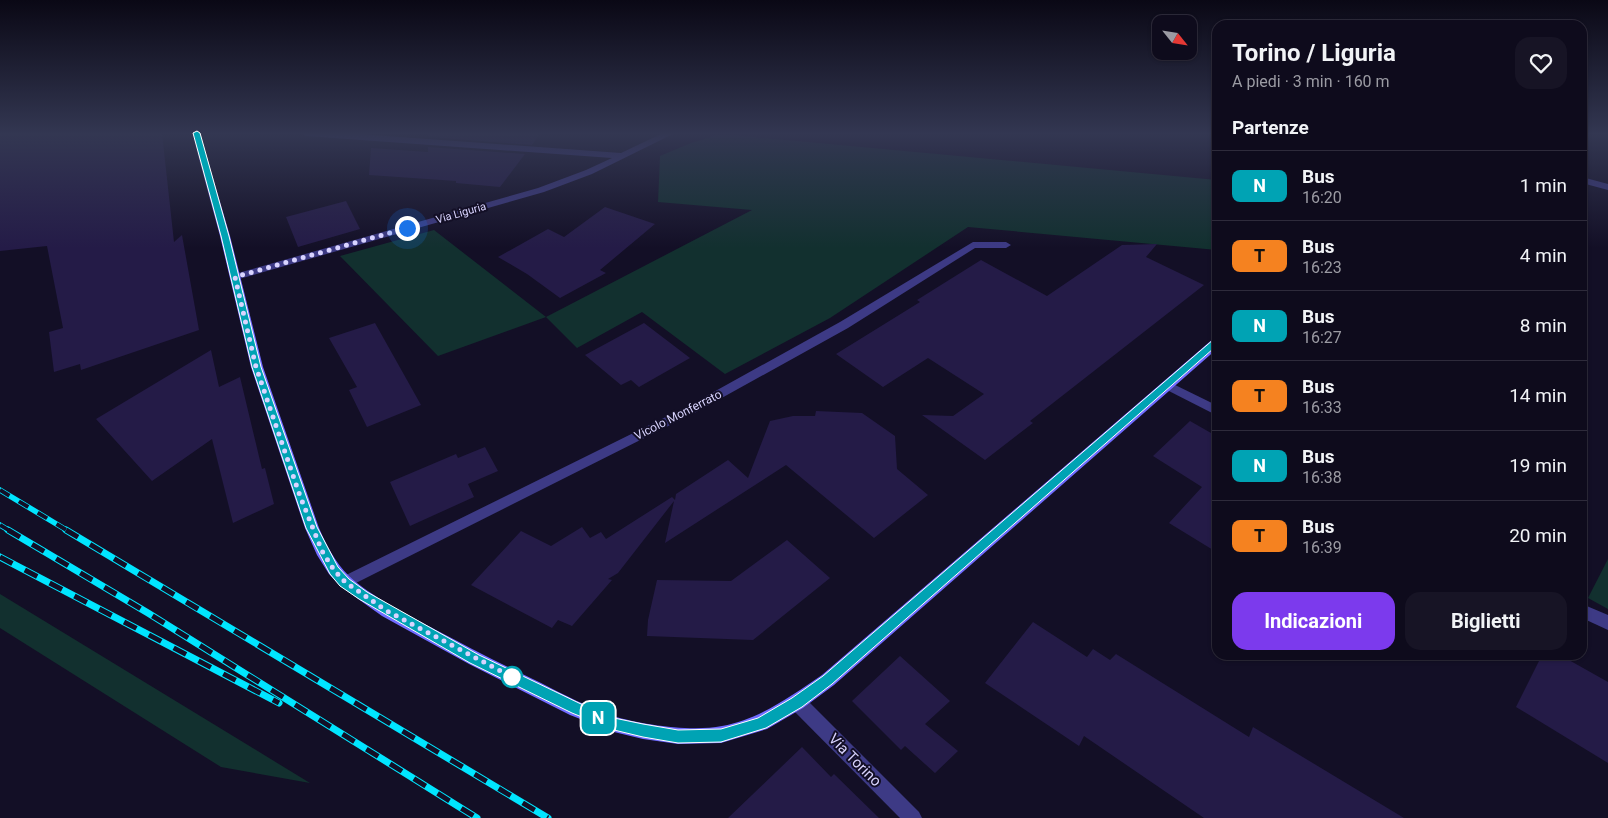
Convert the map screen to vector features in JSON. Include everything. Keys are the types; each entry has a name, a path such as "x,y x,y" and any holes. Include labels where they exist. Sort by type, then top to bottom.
{"main road":[{"path":"206,171 235,277 256,367 300,496 322,551 334,570 345,582 387,611 475,659 576,709 614,724 678,736 721,735 761,723 797,702 828,680 1212,346"}],"street":[{"name":"Via Liguria","path":"235,277 541,190 588,171"},
{"path":"1587,181 1608,187"},
{"name":"Vicolo Monferrato","path":"345,582 696,407 844,324 973,245 1006,245"},
{"path":"1167,384 1212,409"},
{"path":"1587,612 1608,623"},
{"name":"Via Torino","path":"797,702 913,818"}],"green space":[{"path":"659,171 1122,171 1212,180 1212,250 968,227 830,318 725,374 642,312 577,348 546,317 752,210 658,202"},
{"path":"434,230 546,317 438,356 340,256"},
{"path":"1608,559 1608,609 1588,598"},
{"path":"0,594 310,783 221,767 0,628"}],"building":[{"path":"0,171 166,171 174,242 182,235 199,330 81,370 80,364 54,372 49,332 63,328 47,246 0,251"},
{"path":"369,171 512,171 500,187 456,183 456,181 369,175"},
{"path":"346,201 360,229 298,247 286,217"},
{"path":"605,207 655,224 600,270 606,273 560,298 527,274 498,257 548,229 564,237"},
{"path":"1157,244 1146,257 1204,285 1030,421 1033,423 985,460 922,415 953,416 984,394 928,358 883,387 836,354 920,302 917,300 981,260 1047,296 1122,245"},
{"path":"375,323 421,405 367,427 349,390 357,387 329,338"},
{"path":"644,323 690,358 639,387 631,380 621,385 585,355"},
{"path":"211,350 219,387 240,377 262,469 265,468 274,504 233,523 212,439 152,481 96,419"},
{"path":"816,411 862,413 895,436 897,469 928,495 874,538 786,465 665,543 674,501 618,573 608,579 612,580 572,626 558,620 552,628 471,585 521,531 551,546 582,527 590,538 601,532 606,539 672,497 675,500 676,494 728,460 748,478 770,421 793,416 815,416"},
{"path":"1190,421 1212,434 1212,549 1169,523 1202,487 1153,456"},
{"path":"485,447 498,471 468,484 474,497 410,526 390,482 456,454 458,458"},
{"path":"787,540 830,578 753,640 647,636 648,620 657,580 731,581"},
{"path":"1033,622 1087,657 1093,649 1110,660 1116,654 1249,737 1253,727 1404,818 1204,818 1084,736 1079,746 985,683"},
{"path":"900,656 950,701 925,724 958,751 935,773 905,746 901,750 852,701"},
{"path":"1540,660 1569,660 1608,682 1608,763 1516,707"},
{"path":"802,747 831,777 834,774 879,818 728,818"}],"railway":[{"path":"0,490 68,531"},
{"path":"0,525 10,531"},
{"path":"8,530 148,613 477,818"},
{"path":"66,530 548,818"},
{"path":"0,557 279,703"}],"bus line":[{"name":"N","path":"207,171 256,367 312,528 322,551 334,570 345,582 363,596 475,659 576,709 614,724 643,731 678,736 721,735 761,723 797,702 828,680 1212,346"}],"route":[{"path":"407,228 235,277 256,367 312,528 322,551 334,570 345,582 363,596 387,611 512,677"}]}
